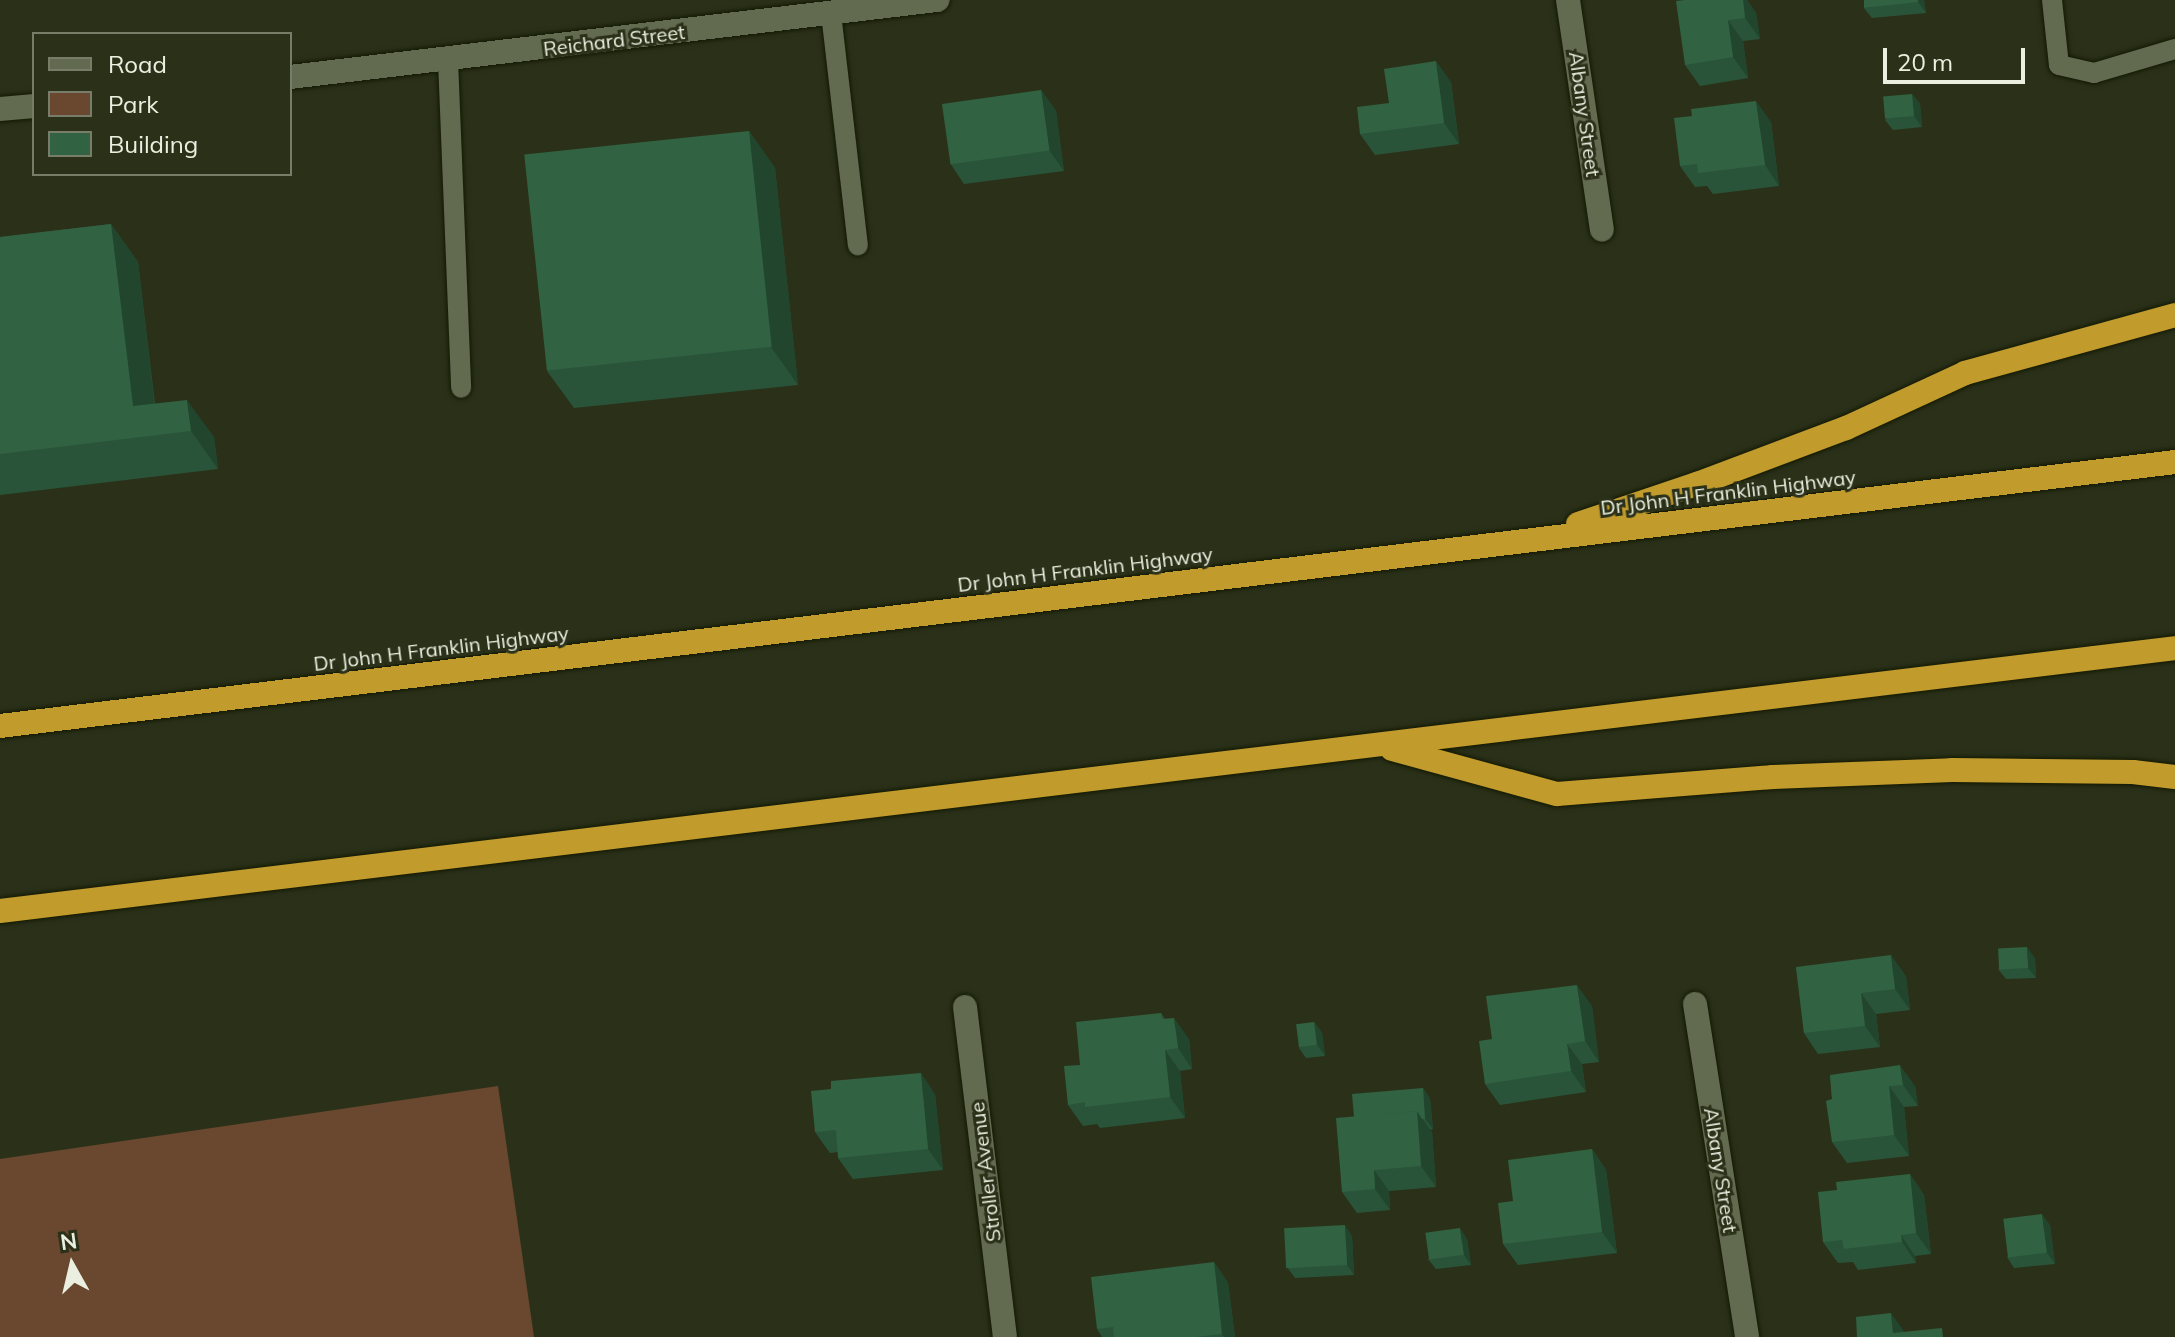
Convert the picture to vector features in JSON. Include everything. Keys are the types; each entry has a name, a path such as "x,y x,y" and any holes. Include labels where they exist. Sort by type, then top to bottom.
{"highway":[{"path":"1529,541 1697,484 1846,428 1965,373 2175,315"},
{"name":"Dr John H Franklin Highway","path":"0,726 2175,462"},
{"path":"0,911 2175,648"},
{"path":"1381,746 1557,794 1773,777 1952,770 2133,772 2175,777"}],"street":[{"name":"Reichard Street","path":"292,77 937,0"},
{"name":"Albany Street","path":"1568,0 1602,229"},
{"path":"0,109 32,106"},
{"name":"Albany Street","path":"1695,1004 1747,1337"},
{"name":"Stroller Avenue","path":"965,1007 1005,1337"}],"lane":[{"path":"2052,0 2059,65 2094,73 2175,49"},
{"path":"831,13 858,245"},
{"path":"448,60 461,388"}],"green space":[{"path":"498,1086 534,1337 0,1337 0,1159"}],"building":[{"path":"1743,0 1745,18 1728,20 1733,57 1685,65 1676,1"},
{"path":"1864,0 1918,0 1918,2 1864,8"},
{"path":"1436,61 1444,123 1360,134 1357,107 1389,103 1384,69"},
{"path":"1041,90 1049,150 950,164 942,104"},
{"path":"1912,94 1914,116 1885,118 1883,97"},
{"path":"1756,101 1765,165 1698,173 1697,164 1680,166 1674,118 1692,116 1691,109"},
{"path":"749,131 772,347 547,370 524,155"},
{"path":"111,224 133,406 187,400 191,431 0,454 0,237"},
{"path":"2027,947 2028,968 1999,969 1998,949"},
{"path":"1891,955 1895,989 1861,993 1865,1026 1804,1033 1796,967"},
{"path":"1577,985 1585,1041 1567,1044 1571,1071 1485,1084 1479,1041 1492,1039 1486,996"},
{"path":"1161,1013 1162,1019 1174,1018 1178,1048 1165,1050 1170,1097 1085,1107 1085,1102 1068,1105 1064,1066 1080,1065 1076,1022"},
{"path":"1314,1022 1317,1045 1299,1047 1296,1024"},
{"path":"1900,1065 1903,1085 1889,1086 1894,1135 1832,1142 1826,1101 1832,1099 1830,1075"},
{"path":"921,1073 928,1149 838,1158 836,1130 815,1132 811,1091 831,1089 831,1081"},
{"path":"1423,1088 1425,1119 1417,1111 1354,1117 1352,1094"},
{"path":"1417,1111 1421,1166 1374,1170 1375,1189 1342,1192 1336,1118"},
{"path":"1592,1149 1602,1232 1503,1244 1498,1203 1513,1201 1508,1160"},
{"path":"1910,1174 1916,1233 1901,1235 1902,1242 1844,1249 1842,1240 1823,1242 1818,1192 1837,1190 1836,1182"},
{"path":"2042,1214 2047,1253 2008,1257 2003,1219"},
{"path":"1345,1225 1347,1265 1286,1268 1284,1228"},
{"path":"1460,1228 1464,1255 1429,1260 1425,1233"},
{"path":"1214,1262 1222,1334 1114,1337 1113,1327 1097,1329 1091,1277"},
{"path":"1891,1313 1893,1333 1942,1328 1943,1337 1857,1337 1856,1317"}]}
